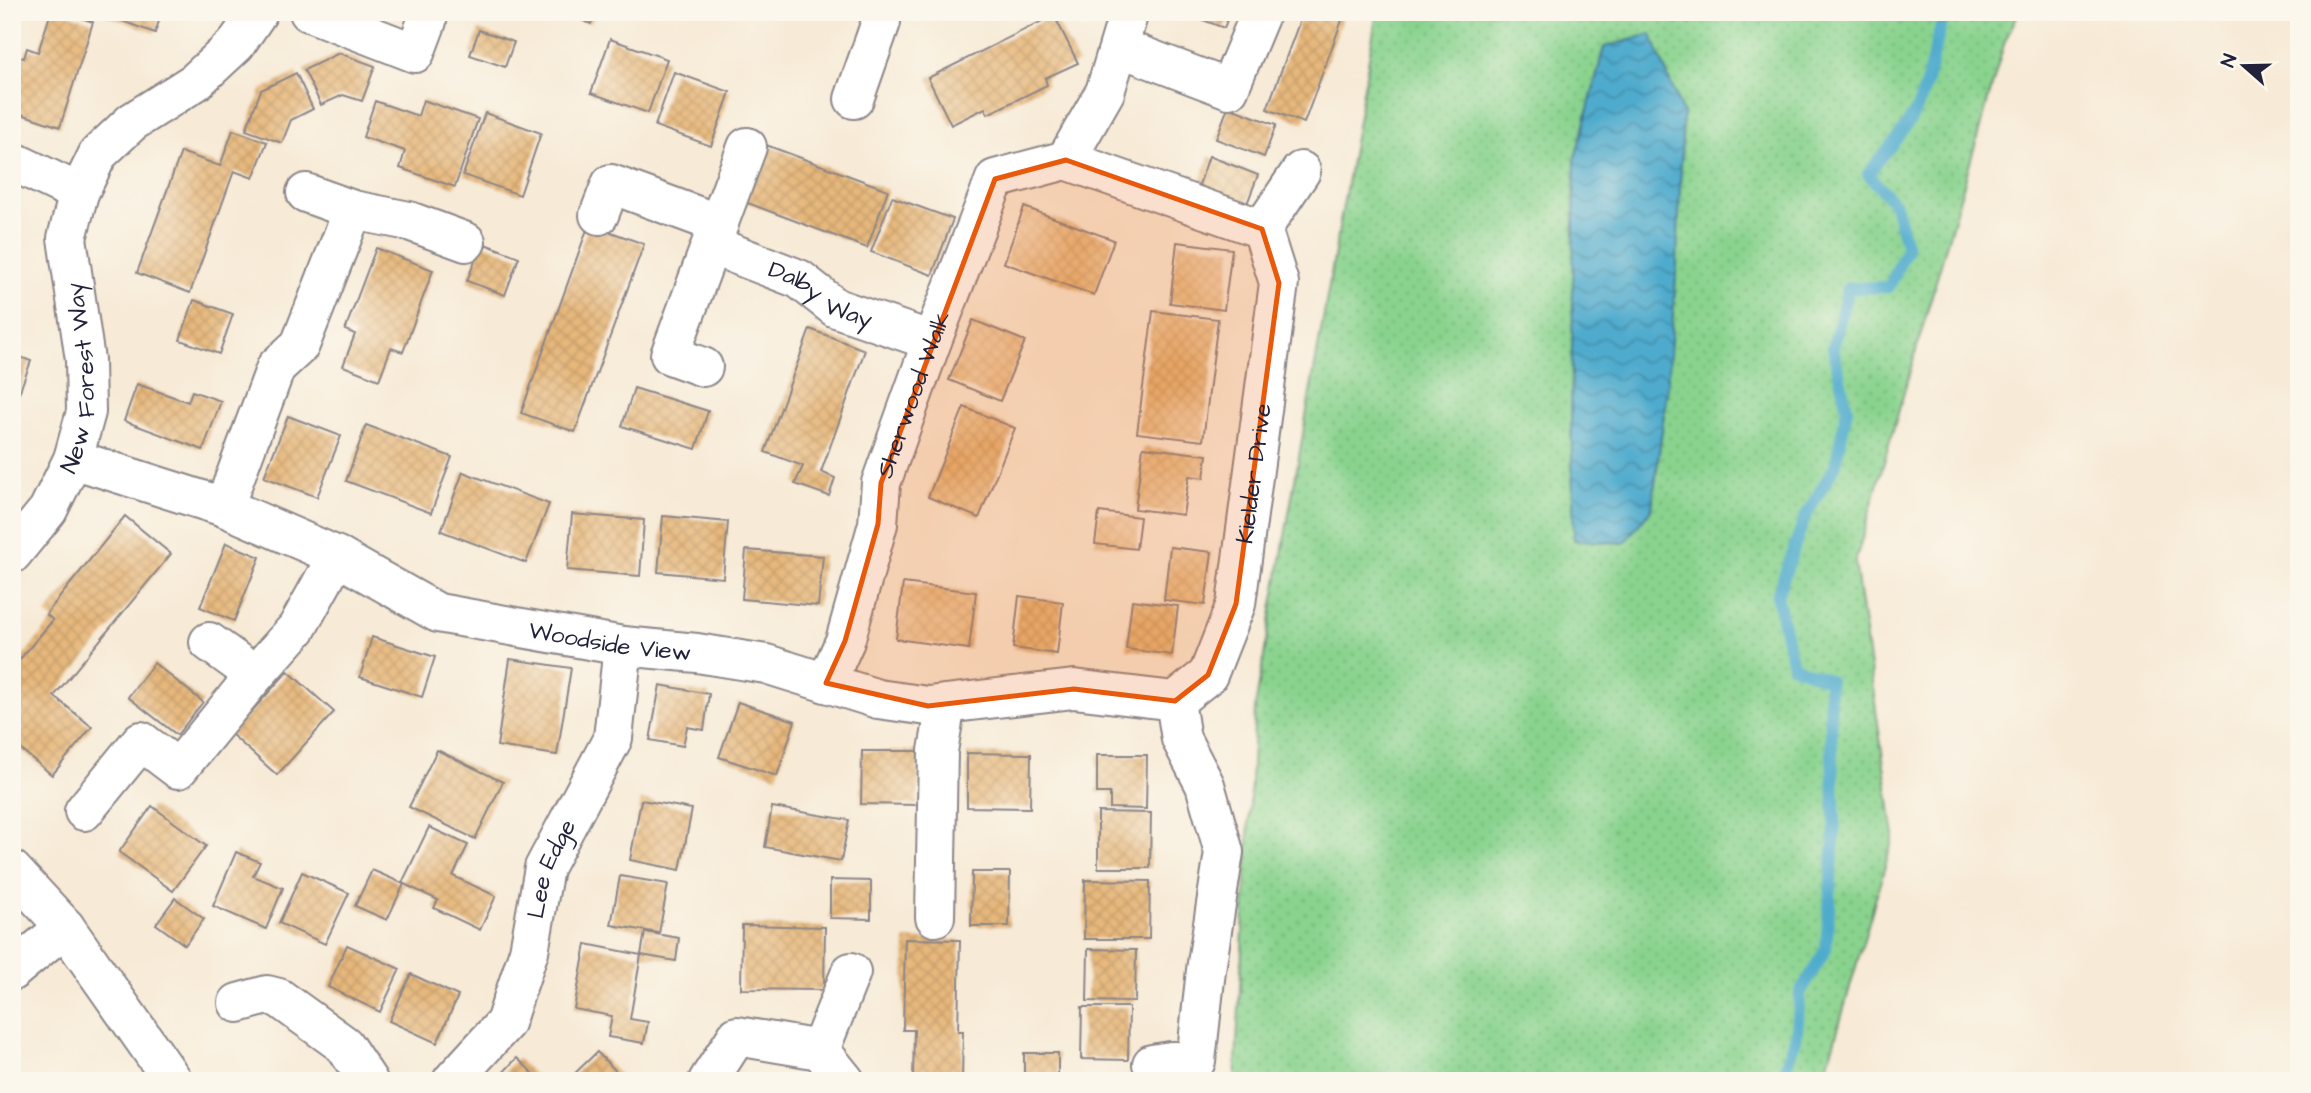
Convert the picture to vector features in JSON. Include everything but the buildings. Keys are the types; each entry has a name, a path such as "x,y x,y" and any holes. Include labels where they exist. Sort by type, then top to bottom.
{"street":[{"name":"New Forest Way","path":"12,554 48,510 73,459 86,412 85,360 67,238 79,193 98,154 132,122 195,82 236,44 258,12"},
{"path":"309,12 415,53 427,21"},
{"path":"1261,12 1229,89 1124,29 1105,92 1066,160 1262,229 1301,171"},
{"path":"854,99 880,16"},
{"path":"703,367 670,355 747,147"},
{"name":"Sherwood Walk","path":"826,683 845,641 878,524 881,483 932,341 995,179 1066,160"},
{"path":"12,161 79,193"},
{"name":"Dalby Way","path":"599,215 611,184 715,234 799,279 836,308 932,341"},
{"path":"306,193 353,210 409,221 466,242"},
{"path":"225,507 276,367 300,345 353,210"},
{"name":"Kielder Drive","path":"1175,701 1208,676 1237,604 1279,283 1262,229"},
{"name":"Woodside View","path":"73,459 225,507 337,556 438,613 623,646 697,653 766,664 878,698 928,706 1074,688 1175,701"},
{"path":"84,811 141,741 178,769 297,628 337,556"},
{"path":"209,642 255,675"},
{"name":"Lee Edge","path":"452,1081 505,1023 529,951 544,868 613,738 623,646"},
{"path":"1152,1064 1196,1061 1206,970 1224,852 1205,785 1181,739 1175,701"},
{"path":"935,918 938,751 946,704"},
{"path":"12,870 65,927 173,1081"},
{"path":"12,971 65,927"},
{"path":"820,1050 851,972"},
{"path":"238,1003 267,995 279,998 344,1045 368,1081"},
{"path":"708,1081 737,1036 820,1050 845,1081"}],"highlighted area":[{"path":"1066,160 1262,229 1279,283 1236,604 1208,675 1175,701 1074,689 928,706 826,683 845,641 878,524 881,483 995,179"}],"green space":[{"path":"1377,12 2019,12 2005,41 1855,563 1894,835 1823,1081 1235,1081 1255,707"}],"water":[{"path":"1651,34 1683,114 1677,265 1667,391 1652,508 1624,543 1574,540 1571,417 1575,159 1604,47"}],"waterway":[{"path":"1782,1081 1797,1032 1800,993 1826,949 1835,826 1829,680 1793,666 1777,596 1805,517 1835,466 1847,409 1833,348 1848,288 1889,287 1907,248 1895,204 1868,174 1915,112 1925,88 1946,12"}]}
